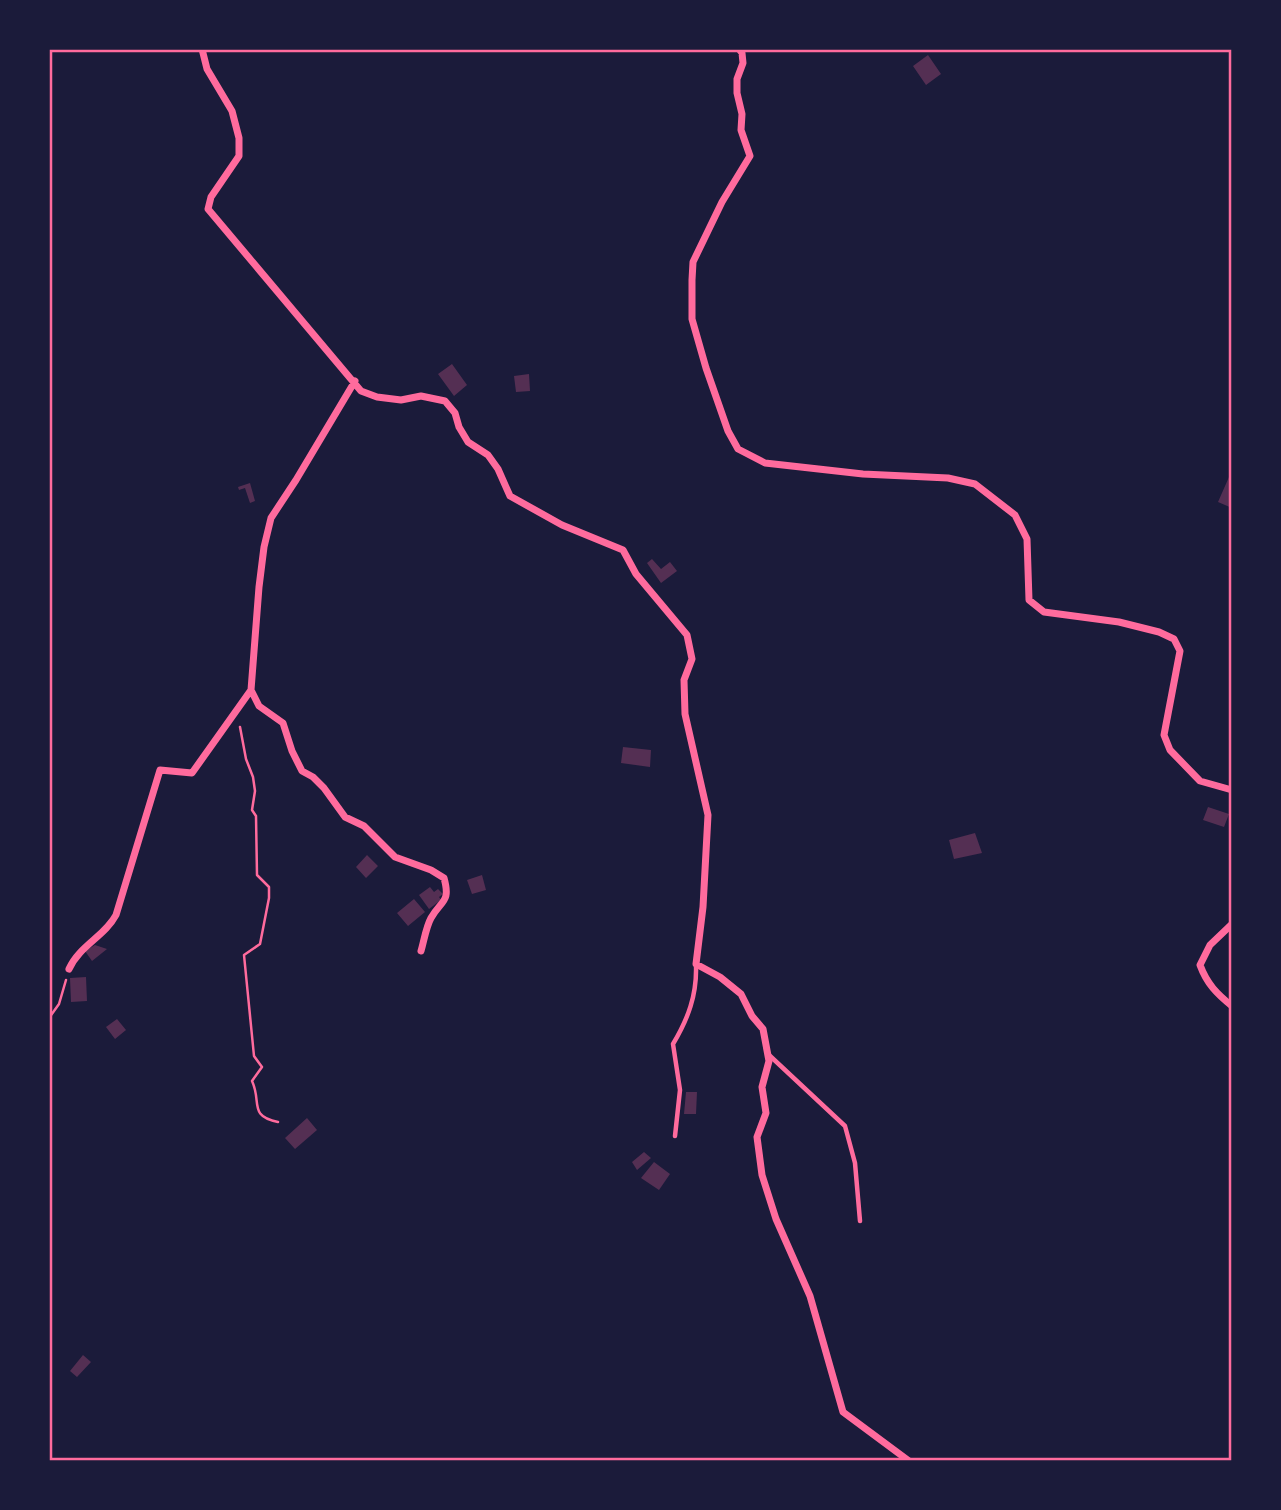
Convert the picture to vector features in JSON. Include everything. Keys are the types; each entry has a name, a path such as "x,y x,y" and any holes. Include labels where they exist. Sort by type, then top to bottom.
{"street":[{"path":"202,49 207,69 232,111 239,138 239,156 211,198 208,209 361,391 377,397 401,400 421,396 445,401 455,413 468,442 488,454 510,496 562,525 623,550 636,574 687,635 692,659 684,680 685,714 708,815 703,907 696,964 720,977 741,994 763,1030 769,1054 762,1087 766,1112 757,1137 762,1175 776,1219 810,1296 843,1412 909,1461"},
{"path":"739,49 743,63 737,79 737,93 742,114 741,130 750,156 722,202 693,262 692,298 692,319 706,369 728,431 738,449 765,463 863,474 948,478 975,484 1015,515 1027,539 1029,600 1036,606 1044,611 1119,622 1159,632 1174,639 1180,651 1164,735 1170,750 1200,781 1232,790"},
{"path":"69,969 74,958 112,923 117,915 160,771 192,772 251,690 259,587 271,518 355,381"},
{"path":"251,690 259,706 282,723 302,771 313,777 329,794 345,817 364,826 395,857 431,870 444,878 448,891 441,908 431,918 421,951"},
{"path":"1232,924 1210,945 1200,965 1205,980 1217,995 1232,1006"}],"lane":[{"path":"675,1136 680,1090 673,1044 687,1022 696,983 696,964"},
{"path":"769,1054 845,1126 855,1163 860,1221"}],"path":[{"path":"233,716 238,719 246,759 253,777 255,791 252,810 256,816 257,875 269,887 270,898 260,944 244,955 254,1056 262,1067 252,1081 258,1096 256,1105 259,1112 265,1119 278,1122"},
{"path":"49,1018 59,1004 69,969"}],"building":[{"path":"928,55 941,74 926,85 913,66"},
{"path":"452,364 467,385 454,396 438,374"},
{"path":"529,374 530,391 516,392 514,376"},
{"path":"1229,477 1232,478 1232,508 1218,502"},
{"path":"250,483 255,501 250,503 245,488 239,490 238,487"},
{"path":"652,559 661,569 670,562 677,571 661,583 647,563"},
{"path":"623,747 651,750 650,767 621,763"},
{"path":"1208,807 1229,814 1224,827 1203,820"},
{"path":"975,833 982,853 954,859 949,840"},
{"path":"367,855 378,866 366,878 356,867"},
{"path":"482,875 486,890 472,894 467,880"},
{"path":"430,887 434,892 438,889 443,894 439,897 441,900 429,909 419,895"},
{"path":"414,899 425,912 408,926 397,913"},
{"path":"95,945 107,949 92,961 85,951"},
{"path":"86,977 87,1001 71,1002 70,978"},
{"path":"117,1019 126,1030 115,1039 106,1027"},
{"path":"686,1092 697,1092 696,1114 684,1114"},
{"path":"307,1118 317,1130 295,1149 285,1138"},
{"path":"644,1152 651,1158 637,1170 632,1162"},
{"path":"654,1162 670,1174 659,1190 641,1178"},
{"path":"83,1355 91,1362 77,1377 70,1371"}]}
